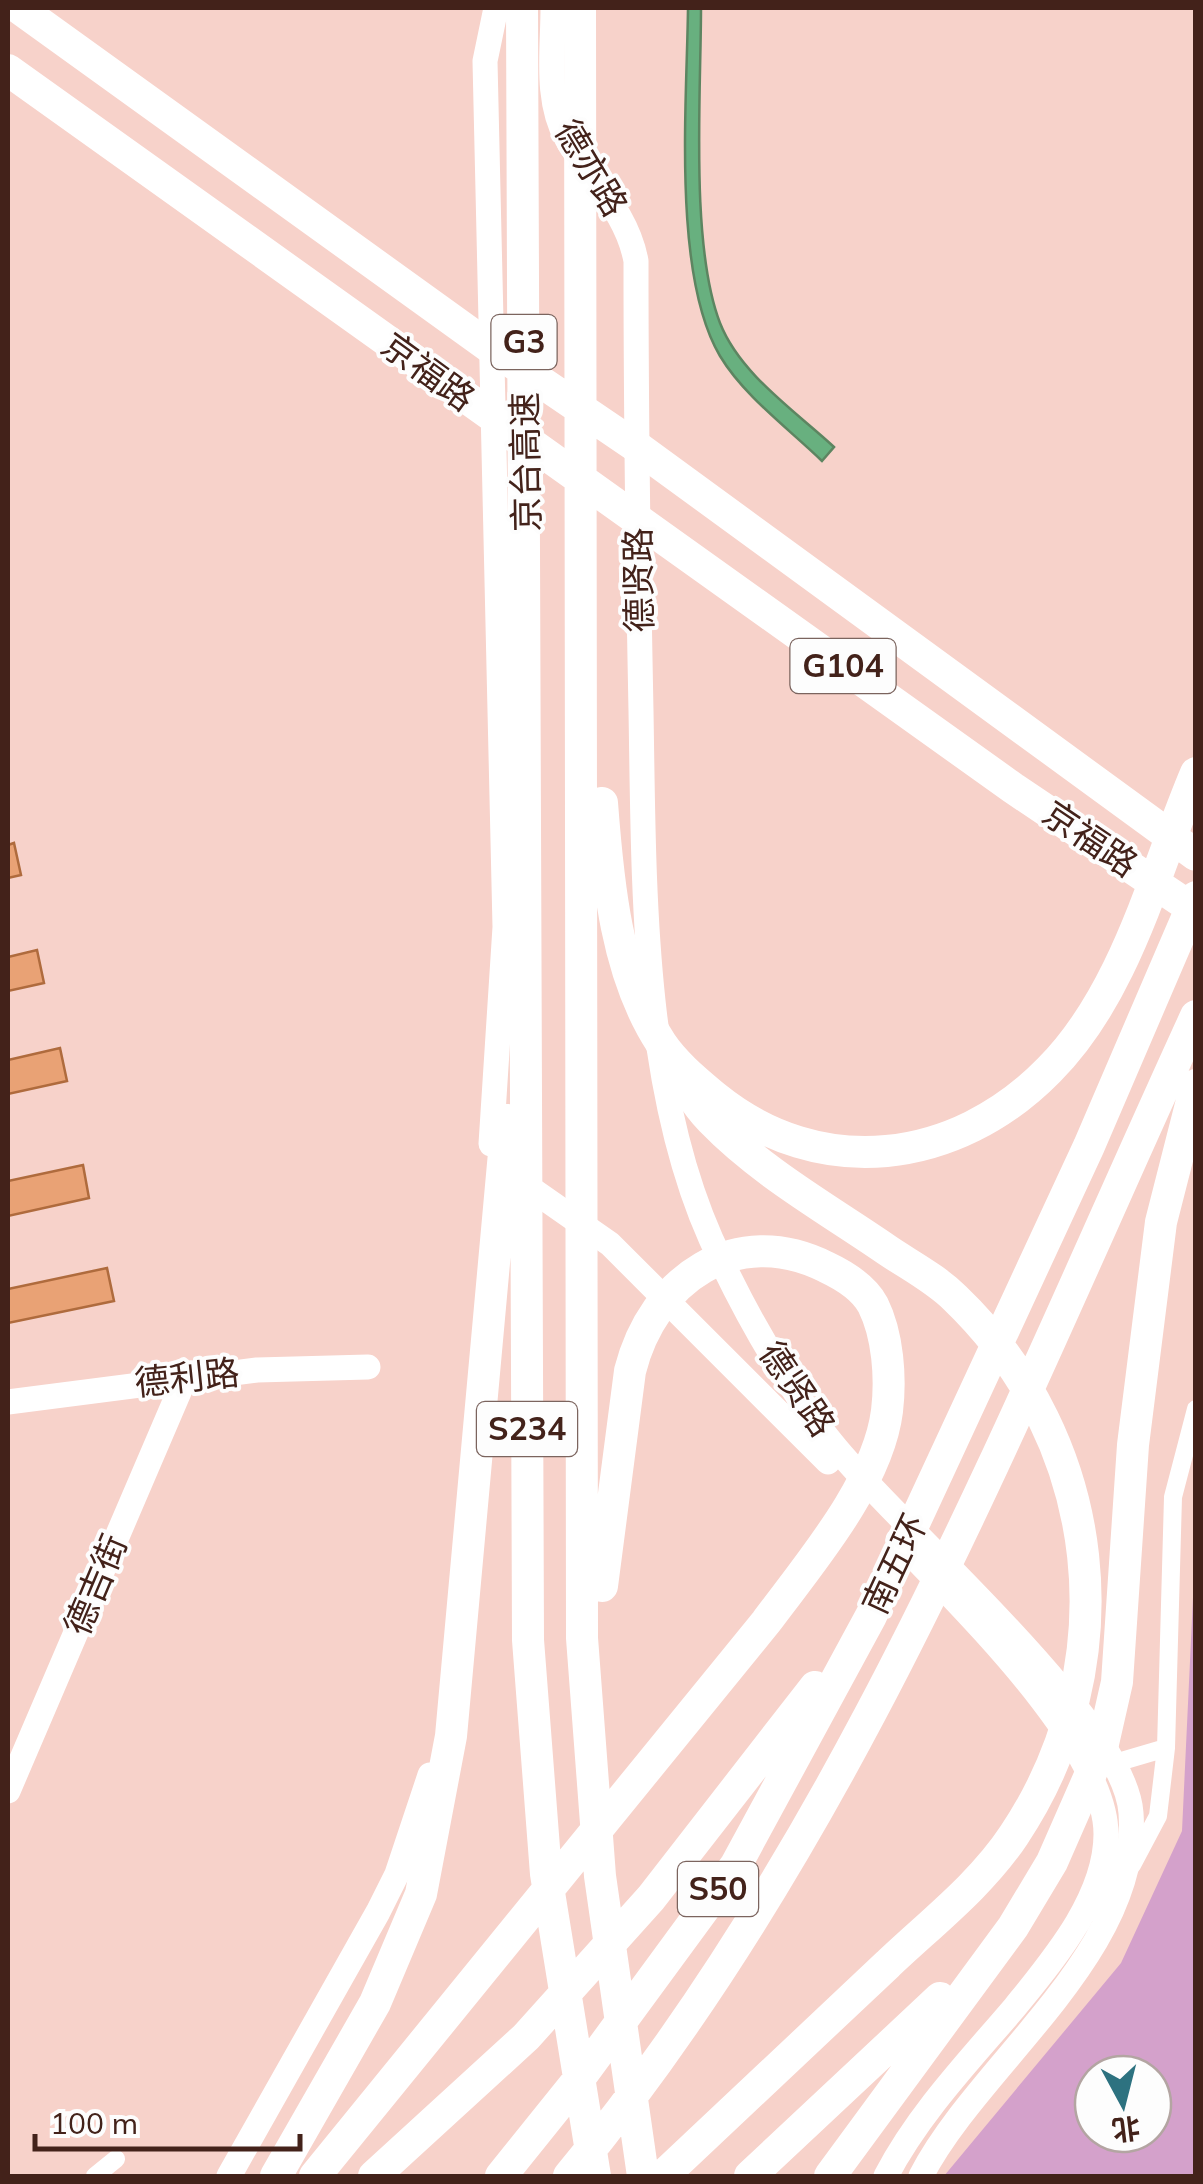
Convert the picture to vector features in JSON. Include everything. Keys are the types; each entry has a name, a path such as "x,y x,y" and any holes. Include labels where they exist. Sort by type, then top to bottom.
{"highway":[{"name":"京福路","path":"20,8 491,348 636,447 1196,855"},
{"name":"京台高速","path":"522,8 528,677"},
{"name":"京台高速","path":"580,8 582,677"},
{"name":"京福路","path":"8,70 1013,788 1193,910"},
{"path":"582,540 608,886 636,996 662,1045 711,1120 744,1149 954,1297 1014,1368 1054,1440 1078,1511 1086,1581 1084,1651 1072,1714 1051,1770 1013,1837 964,1894 662,2176"},
{"name":"S234","path":"528,677 528,1640 546,1874 594,2176"},
{"name":"S234","path":"582,677 582,1638 600,1876 643,2176"},
{"path":"662,1045 727,1106 801,1144 847,1151 888,1151 958,1136 1022,1096 1084,1028 1113,977 1196,773"},
{"name":"南五环","path":"501,2176 578,2079 736,1864 871,1616 1089,1146 1193,910"},
{"path":"276,2176 364,2022 421,1894 452,1736 525,951"},
{"name":"南五环","path":"570,2176 698,2005 804,1830 922,1614 1196,1016"},
{"path":"830,2176 1006,1936 1052,1862 1102,1748 1117,1682 1133,1445 1161,1222 1196,1085"},
{"path":"316,2176 766,1622 826,1541 862,1479 887,1412 883,1335 872,1302 845,1276 784,1250 756,1250 703,1266 654,1311 637,1343 618,1436 602,1566 600,1876"},
{"path":"374,2176 526,2037 650,1898 871,1616"},
{"path":"750,2176 1006,1936"}],"street":[{"path":"230,2176 397,1874 428,1786 445,1704 490,1160 504,927 484,61 496,8"},
{"name":"德亦路","path":"553,8 552,94 558,116 566,137 620,215 634,249 636,447"},
{"name":"德贤路","path":"636,447 644,838 652,966 668,1094 708,1233 746,1314 826,1437 1062,1690 1115,1763 1132,1808 1130,1847 1120,1888 1063,1990 945,2137 921,2176"},
{"name":"德贤路","path":"490,1160 610,1244 808,1442 996,1647 1081,1754 1104,1803 1106,1838 1095,1882 1064,1944 943,2090 886,2176"},
{"name":"德利路","path":"8,1402 256,1370 368,1367"},
{"name":"德吉街","path":"8,1792 184,1378"},
{"path":"1120,1888 1158,1816 1166,1748 1174,1497 1196,1408"},
{"path":"1115,1763 1166,1748"},
{"path":"95,2176 116,2159"}],"shaded area":[{"path":"688,8 701,8 701,211 704,253 720,323 755,375 834,447 822,461 741,385 720,356 705,322 695,281 686,187"},
{"path":"1195,1555 1195,2176 944,2176 1121,1963 1182,1831"}],"building":[{"path":"14,843 21,875 8,878 8,845"},
{"path":"37,950 44,983 8,991 8,957"},
{"path":"60,1048 67,1081 8,1094 8,1060"},
{"path":"83,1165 89,1198 8,1216 8,1181"},
{"path":"107,1268 114,1301 8,1323 8,1289"}]}
